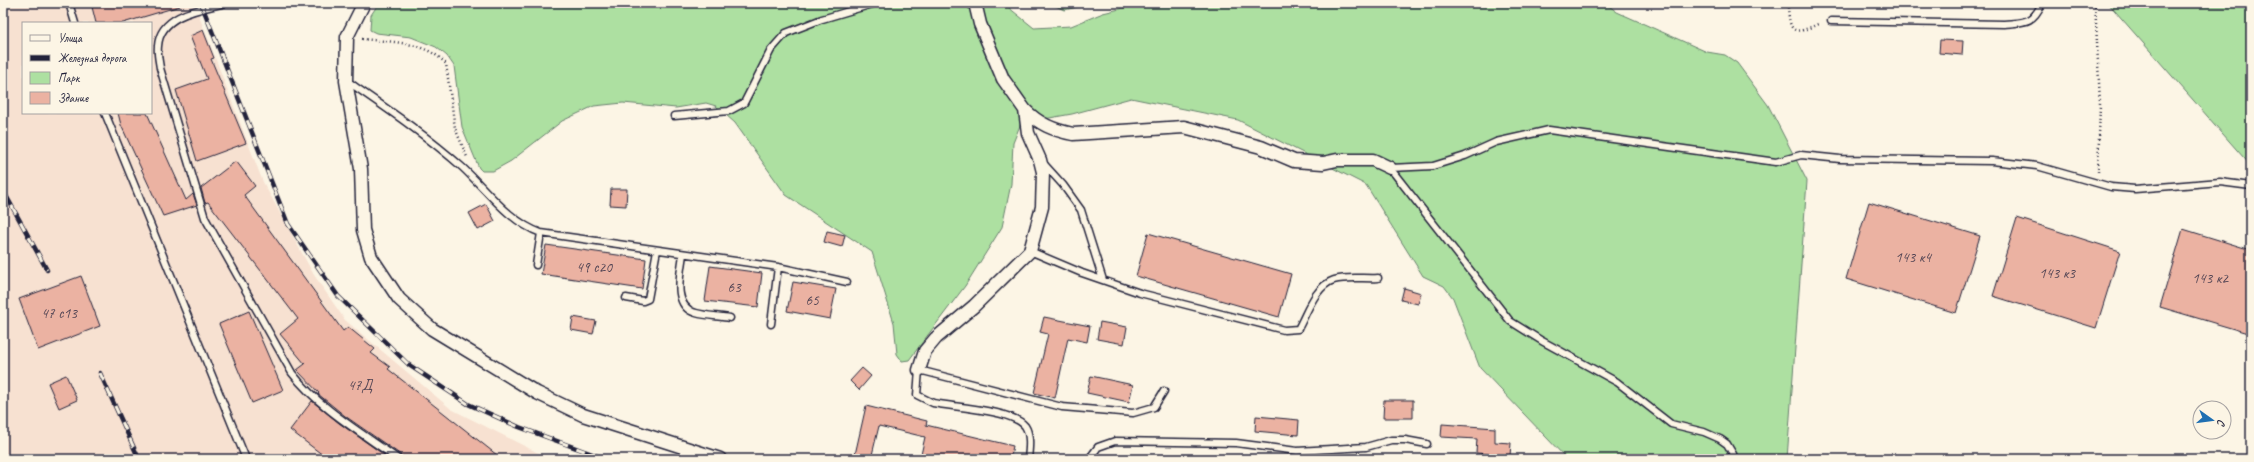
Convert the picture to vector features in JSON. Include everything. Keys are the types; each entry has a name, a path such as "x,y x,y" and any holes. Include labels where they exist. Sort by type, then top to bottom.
{"street":[{"path":"364,3 347,37 346,81 361,169 363,230 371,257 399,299 432,329 537,393 583,415 720,459"},
{"path":"975,3 980,24 1003,79 1025,110 1038,122 1059,132 1073,134 1184,127 1261,146 1294,161 1323,164 1337,160 1373,160 1390,168"},
{"path":"919,370 925,351 936,338 974,306 1030,251 1042,207 1043,172 1040,160 1028,133 1025,110"}],"lane":[{"path":"69,3 75,22"},
{"path":"226,3 175,18 162,30 158,46 160,68 205,218 292,373 304,388 316,400 398,459"},
{"path":"674,116 730,112 744,103 771,50 786,33 822,19 876,3"},
{"path":"1830,21 2004,24 2027,22 2038,14 2042,3"},
{"path":"346,81 425,136 462,168 516,220 541,233 778,268 847,282"},
{"path":"105,114 246,459"},
{"path":"1390,168 1433,166 1465,156 1496,142 1523,134 1549,130 1776,162 1801,155 1840,159 2024,163 2111,187 2135,189 2220,182 2251,186"},
{"path":"1040,160 1063,185 1081,210 1102,280"},
{"path":"1390,168 1510,321 1542,341 1617,382 1671,424 1704,432 1720,439 1727,444 1733,454 1734,459"},
{"path":"536,265 541,233"},
{"path":"626,298 643,300 648,299 657,250"},
{"path":"1030,251 1102,280 1140,293 1284,330 1298,328 1316,295 1326,284 1335,280 1378,278"},
{"path":"683,254 679,292 683,303 694,313 730,318"},
{"path":"771,324 778,268"},
{"path":"1028,459 1029,433 1024,425 1008,416 933,404 918,394 919,370 1062,407 1133,413 1154,407 1164,392"},
{"path":"1089,459 1098,447 1115,441 1236,443 1297,451 1366,447 1391,440 1405,440 1427,444"}],"path":[{"path":"1788,3 1790,27 1796,30 1803,31 1822,22 1830,21"},
{"path":"2095,3 2100,102 2097,184"},
{"path":"347,37 411,44 434,53 441,58 446,64 455,128 470,164"}],"shaded area":[{"path":"3,3 194,3 263,182 314,275 345,320 451,409 550,459 3,459"}],"green space":[{"path":"379,3 1003,3 1034,28 1071,26 1103,13 1145,3 1605,3 1617,12 1707,52 1725,55 1737,63 1768,105 1807,181 1787,459 1567,459 1480,368 1453,298 1444,286 1423,276 1366,185 1238,120 1131,98 1072,114 1021,123 1013,143 1011,184 1002,227 965,286 909,360 902,361 897,354 894,323 872,252 786,195 735,123 716,106 706,103 676,108 623,103 594,106 562,121 511,161 493,171 482,171 479,168 462,127 454,66 447,56 436,47 411,37 376,33 370,30 371,15"},
{"path":"1050,3 1096,3 1064,10"},
{"path":"2108,3 2251,3 2251,166"}],"building":[{"path":"91,3 179,3 180,6 126,22 96,22"},
{"path":"203,30 214,58 211,59 246,143 197,161 176,90 207,79 190,36"},
{"path":"1940,40 1963,41 1962,55 1939,53"},
{"path":"118,114 147,114 186,200 193,194 197,205 163,216 121,125"},
{"path":"236,161 255,186 244,195 343,331 348,327 375,349 371,353 390,367 388,369 502,459 402,459 401,455 345,416 318,394 319,393 297,370 305,364 280,334 298,319 208,202 205,203 201,188"},
{"path":"611,189 627,189 626,206 610,205"},
{"path":"1869,202 1980,236 1956,313 1846,279"},
{"path":"486,204 495,221 478,230 469,213"},
{"path":"2017,218 2120,251 2096,328 1993,296"},
{"path":"2183,229 2251,250 2251,334 2160,307"},
{"path":"827,231 845,235 842,247 824,242"},
{"path":"1148,233 1291,274 1279,317 1136,276"},
{"path":"546,245 646,259 642,289 541,274"},
{"path":"710,266 762,273 758,307 705,301"},
{"path":"81,276 100,326 38,350 19,299"},
{"path":"793,282 836,289 830,319 787,311"},
{"path":"1404,288 1421,293 1418,304 1401,300"},
{"path":"249,311 283,390 252,403 219,324"},
{"path":"573,317 596,321 593,334 571,330"},
{"path":"1044,317 1090,326 1087,342 1068,338 1055,398 1034,393 1048,334 1040,332"},
{"path":"1100,322 1127,327 1124,344 1097,339"},
{"path":"862,368 871,376 859,390 850,381"},
{"path":"66,375 77,400 59,408 48,383"},
{"path":"1091,376 1133,385 1129,402 1087,393"},
{"path":"1384,400 1413,400 1413,418 1383,418"},
{"path":"312,401 339,423 390,459 328,459 290,430"},
{"path":"866,406 927,421 926,425 1013,446 1010,459 920,459 925,437 879,426 871,459 854,459"},
{"path":"1256,416 1299,420 1298,435 1255,431"},
{"path":"1442,424 1495,428 1495,442 1511,443 1510,456 1476,453 1477,439 1441,437"}],"railway":[{"path":"201,3 288,224 338,296 409,365 468,404 519,427 606,459"},
{"path":"3,190 47,270"},
{"path":"100,373 139,459"}]}
